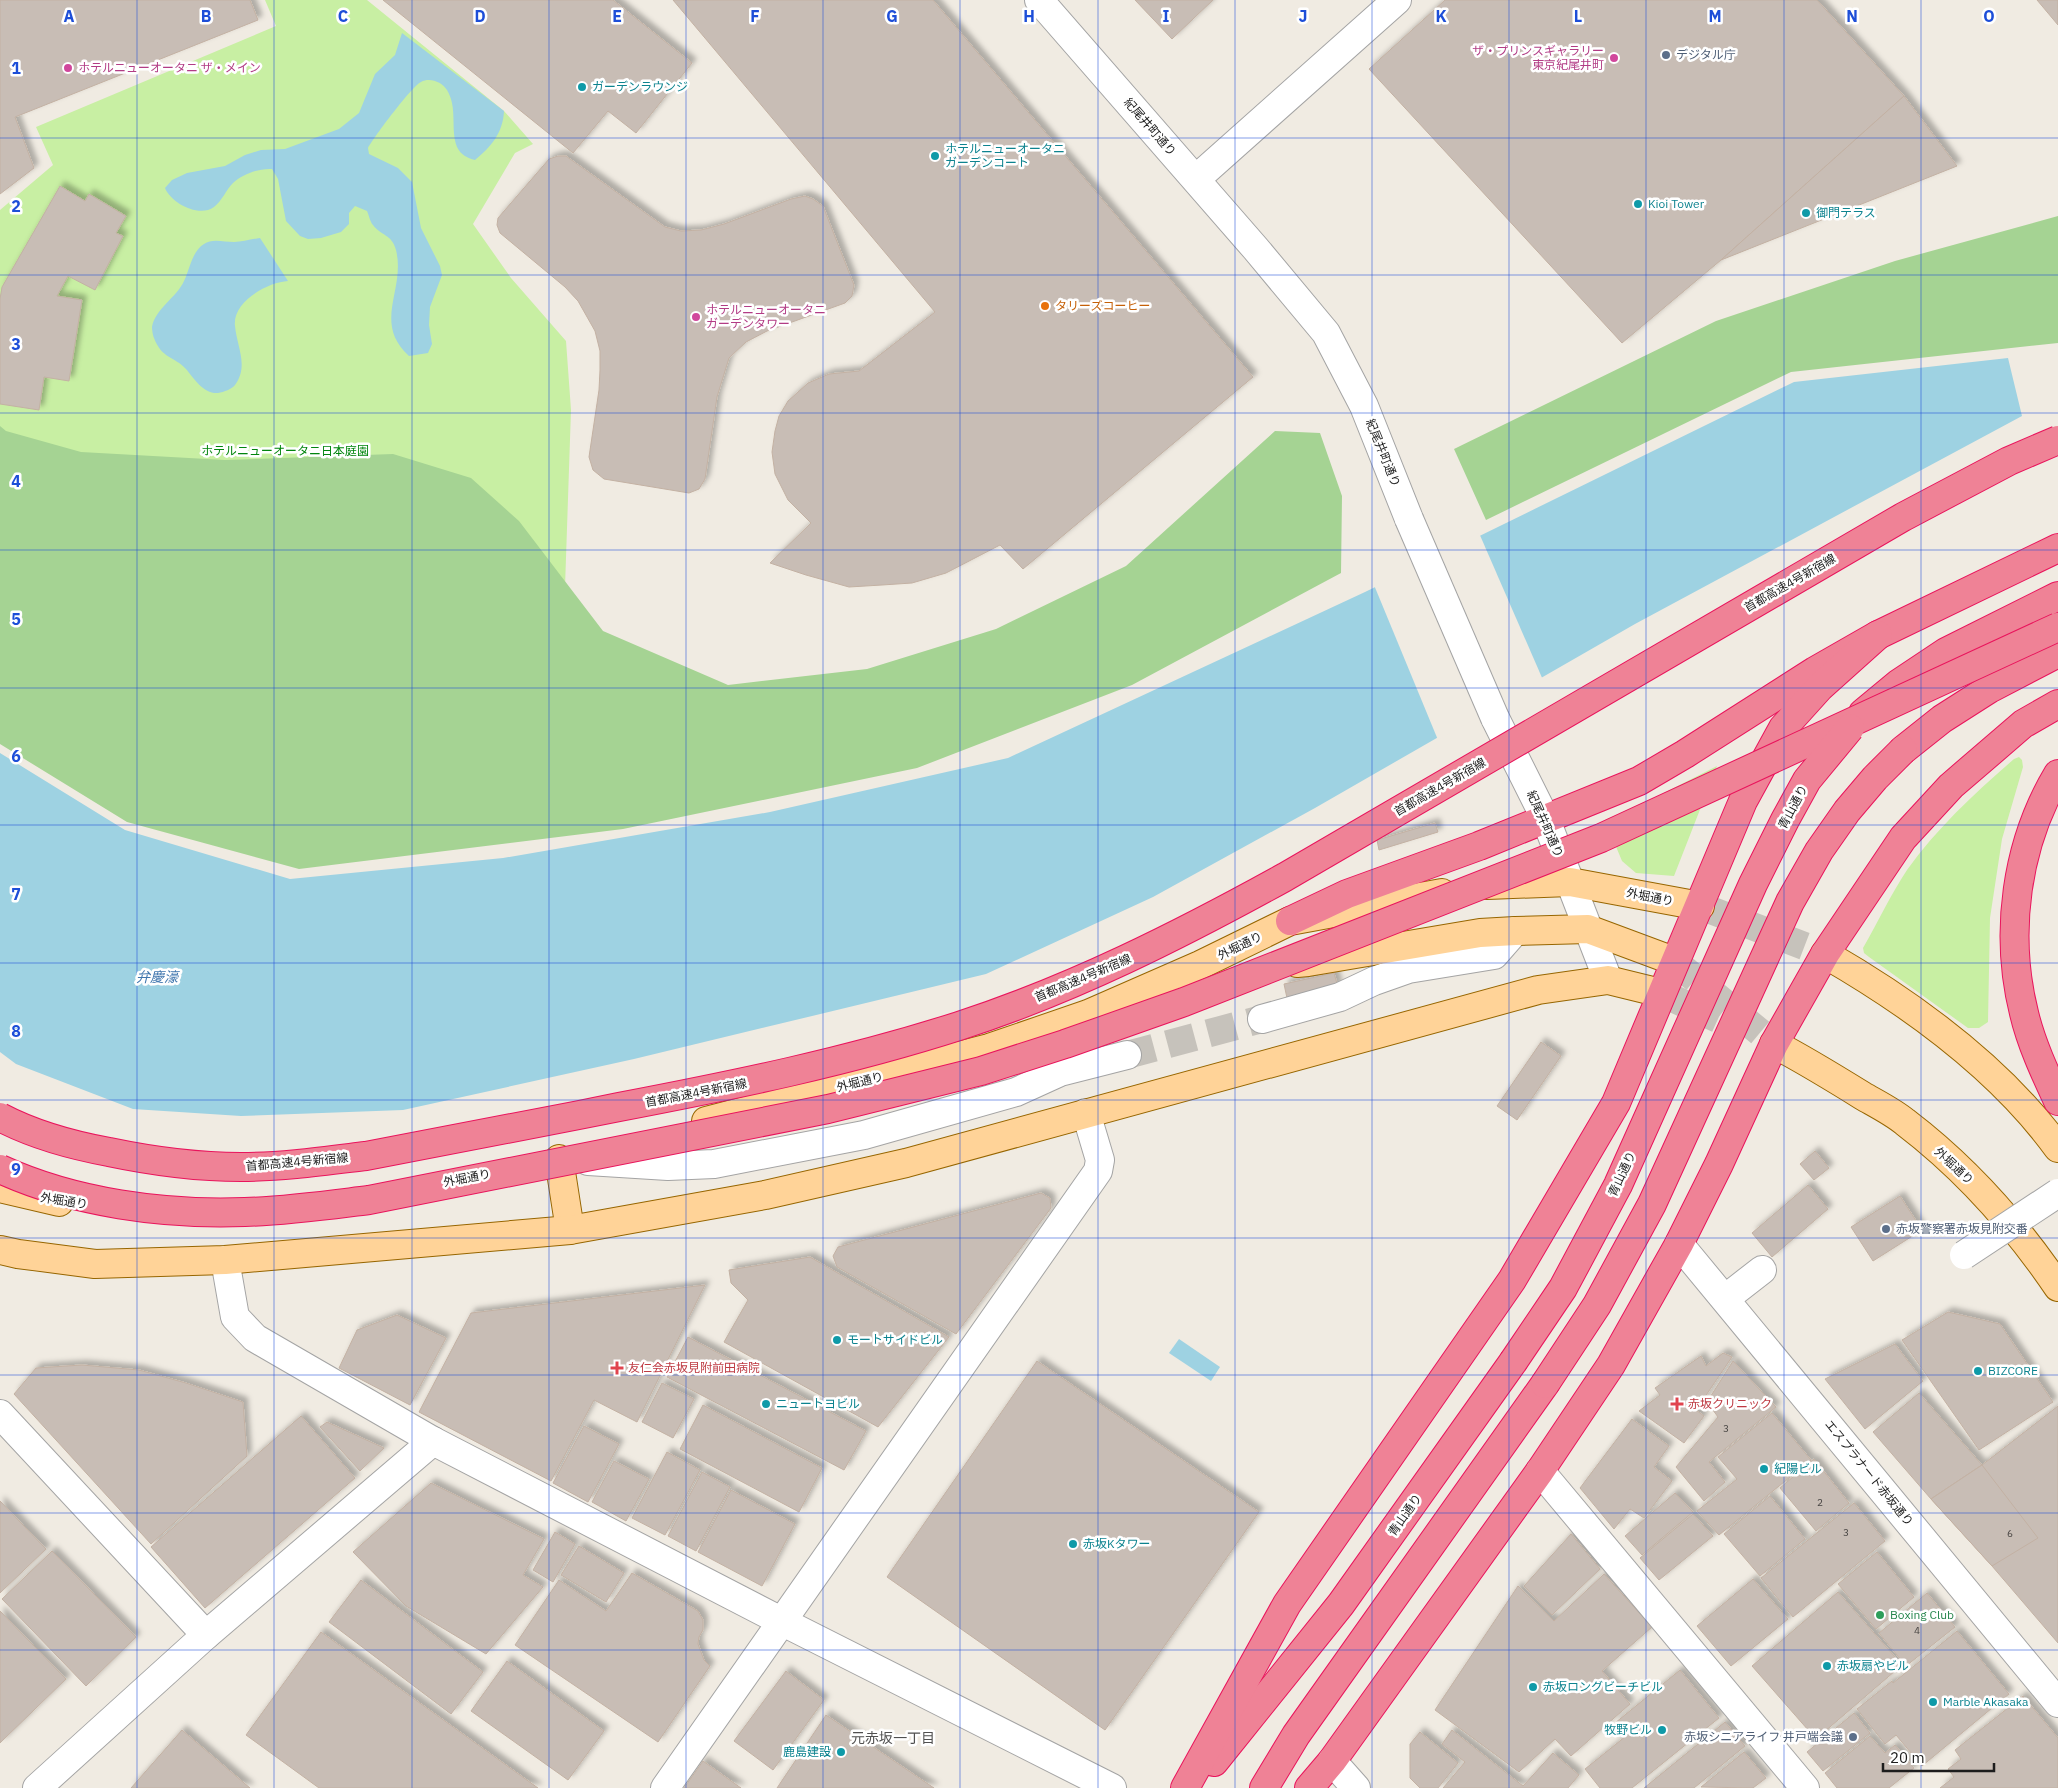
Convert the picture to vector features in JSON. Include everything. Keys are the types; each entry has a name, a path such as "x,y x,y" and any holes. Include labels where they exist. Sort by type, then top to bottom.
{"highway":[{"name":"首都高速4号新宿線","path":"0,1118 65,1143 165,1162 241,1167 303,1164 366,1156 752,1082 890,1048 961,1026 1099,972 1227,909 1903,517 2009,461 2058,440"},
{"path":"1290,922 1347,894 1546,820 1639,781 1878,634 2058,548"},
{"name":"青山通り","path":"1193,1788 1342,1604 1513,1362 1562,1288 1618,1185 1753,884 1807,780 1860,715 1898,684 1946,652 2058,596"},
{"path":"0,1169 48,1188 85,1197 161,1209 200,1212 245,1212 308,1207 369,1200 791,1117 963,1076 1065,1044 1184,1002 1602,838 2058,626"},
{"path":"1185,1788 1287,1604 1512,1280 1616,1103 1743,801 1783,728 1820,687 1878,634"},
{"path":"1264,1788 1296,1734 1545,1384 1597,1305 1652,1204 1790,902 1819,851 1847,811 1902,750 1942,719 1981,694 2058,653"},
{"path":"1309,1788 1332,1761 1540,1471 1611,1366 1679,1244 1719,1164 1774,1044 1825,954 1903,838 1951,786 2024,724 2058,704"},
{"path":"2058,774 2047,793 2024,854 2015,907 2016,964 2024,1013 2036,1050 2058,1101"}],"main road":[{"name":"外堀通り","path":"0,1188 50,1200 114,1209 255,1206 378,1195 559,1159 989,1048 1088,1014 1200,966 1290,922 1494,883 1570,882 1700,906"},
{"path":"1200,966 1308,962 1480,933 1515,930 1588,929 1674,961"},
{"path":"1825,954 1868,979 1911,1008 1962,1050 2016,1096 2058,1148"},
{"path":"0,1250 95,1264 225,1260 570,1230 765,1195 906,1162 1538,990 1608,980 1661,993"},
{"name":"外堀通り","path":"1774,1044 1806,1061 1905,1121 1990,1200 2036,1254 2058,1286"},
{"path":"559,1159 570,1230"}],"street":[{"name":"紀尾井町通り","path":"1039,0 1196,179 1326,333 1364,406 1409,519 1495,718 1546,820 1608,980"},
{"path":"1196,179 1393,1"},
{"path":"1262,1019 1340,997 1374,981 1408,969 1494,955 1515,930"},
{"path":"559,1159 668,1166 714,1164 864,1134 1016,1092 1060,1072 1127,1054"},
{"path":"665,1788 1098,1171 1100,1160 1086,1113"},
{"path":"1964,1255 2058,1192"},
{"name":"エスプラナード赤坂通り","path":"1679,1244 2058,1703"},
{"path":"225,1260 235,1318 255,1338 433,1441 781,1621 1112,1788"},
{"path":"1735,1291 1762,1270"},
{"path":"0,1414 206,1635"},
{"path":"37,1788 206,1635 433,1441"},
{"path":"1540,1471 1805,1788"},
{"path":"1332,1761 1356,1788"}],"green space":[{"name":"ホテルニューオータニ日本庭園","path":"265,0 367,0 504,111 533,144 515,153 473,224 511,278 566,341 571,410 559,765 0,658 0,210 53,165 36,127 276,26"},
{"path":"2058,216 2058,343 1791,372 1486,520 1454,449 1716,321 1895,261"},
{"path":"0,426 6,431 81,452 225,460 393,454 471,478 519,521 603,631 728,685 867,669 996,629 1126,566 1275,431 1320,433 1342,496 1341,573 1132,685 917,768 623,829 299,869 127,822 0,744"},
{"path":"2019,757 2022,760 2023,767 2002,839 1990,918 1988,1022 1979,1028 1968,1028 1869,957 1864,953 1863,948 1895,889 1907,870 1931,840 1971,798 2014,759"},
{"path":"1717,766 1674,876 1636,873 1622,861 1605,820"}],"water":[{"path":"402,33 504,111 499,133 491,145 475,160 469,158 462,154 457,147 452,104 447,90 436,81 424,81 416,86 402,102 368,148 369,154 398,168 412,182 421,228 440,266 442,275 430,307 429,325 432,344 428,353 409,356 398,343 393,331 391,318 397,279 396,250 392,241 372,224 367,211 355,206 349,213 349,224 341,232 321,238 308,239 300,236 286,221 278,179 272,169 251,172 241,177 233,183 217,205 208,210 193,210 179,204 168,194 165,188 172,180 187,173 225,166 245,155 261,150 285,149 339,129 359,113 375,74 395,55"},
{"path":"260,238 288,281 262,289 245,301 239,309 235,326 242,364 239,378 230,389 220,393 213,393 196,381 182,365 164,354 157,345 152,327 157,314 181,287 194,256 200,247 211,241 237,242"},
{"name":"弁慶濠","path":"2008,358 2022,416 1635,624 1315,808 1153,897 986,974 634,1059 403,1110 241,1116 133,1109 16,1064 0,1052 0,753 125,830 290,879 503,858 770,812 1008,758 1365,592 1794,382"},
{"path":"1179,1339 1220,1367 1211,1381 1169,1353"}],"pier":[{"path":"1479,533 1543,680 1438,740 1374,585"}],"building":[{"name":"ホテルニューオータニ ザ・メイン","path":"0,0 250,0 258,20 15,117 34,168 0,194"},
{"name":"ガーデンラウンジ","path":"383,0 613,0 692,63 636,133 608,111 573,153"},
{"name":"ホテルニューオータニ ガーデンコート","path":"673,0 933,0 1253,377 1023,569 1000,545 946,573 912,583 849,587 770,563 811,523 788,500 775,474 772,452 775,431 779,416 788,401 808,383 829,374 859,371 935,312"},
{"path":"1135,0 1213,0 1172,39"},
{"name":"Kioi Tower","path":"1445,0 1817,0 1904,96 1721,260 1622,343 1369,69"},
{"path":"2037,0 2058,0 2058,25"},
{"name":"御門テラス","path":"1904,96 1957,166 1721,260"},
{"name":"ホテルニューオータニ ガーデンタワー","path":"566,156 665,227 681,231 701,230 724,224 791,199 805,196 823,206 854,285 852,296 845,303 767,331 746,342 729,358 717,397 705,479 699,489 689,493 604,479 593,470 589,457 599,390 600,370 600,351 595,331 578,301 565,287 500,233 497,225 498,218 549,159"},
{"path":"60,186 85,201 89,194 126,216 116,233 123,236 95,290 68,276 57,296 82,300 69,381 44,377 39,410 0,404 0,299 2,287"},
{"path":"1435,823 1438,832 1379,850 1377,840"},
{"path":"1334,973 1338,987 1287,998 1284,984"},
{"path":"1541,1042 1561,1056 1517,1120 1497,1106"},
{"path":"1815,1151 1829,1168 1814,1180 1800,1164"},
{"path":"1808,1185 1828,1209 1772,1257 1752,1233"},
{"path":"1041,1193 1050,1198 1051,1208 956,1334 837,1267 833,1256 838,1247"},
{"name":"赤坂警察署赤坂見附交番","path":"1900,1196 1922,1230 1873,1261 1851,1227"},
{"name":"モートサイドビル","path":"810,1257 949,1337 878,1427 724,1342 748,1300 731,1283 729,1270"},
{"path":"705,1285 637,1422 594,1400 551,1481 419,1412 471,1313"},
{"name":"BIZCORE","path":"1948,1312 2000,1324 2053,1402 1979,1450 1902,1340"},
{"path":"397,1315 446,1338 410,1405 339,1368 357,1330"},
{"name":"ニュートヨビル","path":"688,1337 866,1431 844,1470 667,1377"},
{"path":"1895,1344 1923,1381 1865,1429 1825,1379"},
{"path":"1723,1353 1732,1357 1696,1410 1704,1416 1684,1443 1639,1411 1660,1395 1655,1388 1701,1356 1706,1366"},
{"name":"赤坂Kタワー","path":"1037,1361 1259,1512 1105,1730 887,1577"},
{"path":"1733,1361 1776,1407 1709,1462 1725,1482 1704,1501 1676,1467 1718,1417 1707,1402"},
{"path":"82,1365 139,1370 243,1402 247,1456 151,1544 14,1394 36,1368"},
{"path":"662,1383 694,1399 673,1438 642,1422"},
{"path":"1919,1393 1982,1465 1931,1499 1873,1432"},
{"path":"703,1405 822,1468 799,1512 680,1449"},
{"path":"2058,1406 2058,1643 1931,1499 1982,1465"},
{"name":"紀陽ビル","path":"1772,1413 1811,1460 1719,1535 1697,1511 1737,1479 1718,1457"},
{"path":"301,1416 355,1478 205,1608 151,1547"},
{"path":"1632,1419 1669,1446 1654,1467 1672,1481 1644,1518 1630,1509 1614,1529 1580,1488"},
{"path":"327,1422 384,1448 360,1471 320,1427"},
{"path":"584,1426 619,1444 588,1502 553,1483"},
{"path":"667,1452 700,1470 665,1535 632,1518"},
{"path":"1814,1459 1849,1503 1816,1531 1780,1488"},
{"path":"614,1461 649,1479 626,1521 592,1502"},
{"path":"1982,1465 2038,1538 1992,1566 1931,1499"},
{"path":"702,1472 730,1487 696,1551 668,1536"},
{"path":"431,1483 544,1539 523,1575 543,1587 486,1654 406,1606 353,1552"},
{"path":"731,1490 795,1524 762,1586 698,1552"},
{"path":"1675,1493 1693,1512 1642,1555 1625,1536"},
{"path":"1770,1496 1805,1539 1760,1576 1724,1534"},
{"path":"0,1501 46,1549 0,1593"},
{"path":"1854,1503 1885,1541 1793,1617 1761,1578"},
{"path":"1693,1514 1713,1536 1659,1580 1640,1558"},
{"path":"555,1532 575,1544 553,1582 533,1570"},
{"path":"1571,1534 1600,1569 1552,1615 1524,1586"},
{"path":"579,1546 624,1573 606,1602 561,1575"},
{"path":"52,1551 136,1637 86,1686 2,1599"},
{"name":"赤坂扇やビル","path":"1877,1552 1914,1597 1876,1629 1838,1584"},
{"path":"632,1573 698,1611 703,1620 703,1630 698,1644 704,1660 710,1666 658,1742 515,1645 559,1580 606,1611"},
{"name":"赤坂ロングビーチビル","path":"1604,1574 1652,1627 1602,1671 1630,1704 1571,1756 1555,1739 1519,1772 1435,1710 1518,1586 1554,1621"},
{"path":"1753,1579 1788,1619 1731,1666 1697,1626"},
{"path":"361,1580 483,1672 451,1714 329,1622"},
{"name":"赤坂扇やビル","path":"1838,1592 1902,1665 1816,1739 1752,1666"},
{"path":"1927,1593 1955,1627 1906,1666 1879,1633"},
{"path":"0,1611 66,1679 0,1743"},
{"name":"Marble Akasaka","path":"1957,1631 2009,1694 1922,1766 1896,1735 1885,1744 1857,1709 1892,1681 1893,1683"},
{"path":"321,1632 538,1788 319,1788 246,1735"},
{"path":"507,1661 604,1731 568,1780 471,1711"},
{"name":"牧野ビル","path":"1680,1670 1719,1718 1632,1788 1600,1788 1585,1769 1626,1736 1615,1723"},
{"path":"786,1671 824,1700 773,1770 734,1741"},
{"path":"2023,1696 2058,1738 2058,1788 1940,1788 1954,1777 1948,1769 1961,1759 1955,1750"},
{"path":"1854,1713 1870,1733 1823,1771 1807,1752"},
{"name":"鹿島建設","path":"826,1715 934,1788 777,1788"},
{"path":"1725,1722 1745,1746 1694,1788 1644,1788"},
{"path":"182,1730 250,1788 131,1788"},
{"path":"1452,1730 1523,1786 1553,1753 1579,1775 1568,1788 1443,1788 1465,1762 1442,1744"},
{"path":"1420,1732 1458,1763 1438,1788 1420,1788 1410,1778 1410,1744"},
{"path":"1870,1736 1885,1753 1895,1745 1914,1768 1889,1788 1837,1788 1825,1773"},
{"path":"1744,1752 1766,1778 1753,1788 1701,1787"},
{"path":"703,1761 741,1788 684,1788"}],"tunnel":[{"path":"1700,906 1825,954"},
{"path":"1674,961 1774,1044"},
{"path":"1661,993 1718,1019"},
{"path":"1127,1055 1262,1019"}],"place":[{"name":"デジタル庁","path":"1666,55"},
{"name":"ザ・プリンスギャラリー 東京紀尾井町","path":"1614,58"},
{"name":"ホテルニューオータニ ザ・メイン","path":"68,68"},
{"name":"ガーデンラウンジ","path":"582,87"},
{"name":"ホテルニューオータニ ガーデンコート","path":"935,156"},
{"name":"Kioi Tower","path":"1638,204"},
{"name":"御門テラス","path":"1806,213"},
{"name":"タリーズコーヒー","path":"1045,306"},
{"name":"ホテルニューオータニ ガーデンタワー","path":"696,317"},
{"name":"赤坂警察署赤坂見附交番","path":"1886,1229"},
{"name":"モートサイドビル","path":"837,1340"},
{"name":"友仁会赤坂見附前田病院","path":"617,1368"},
{"name":"BIZCORE","path":"1978,1371"},
{"name":"ニュートヨビル","path":"766,1404"},
{"name":"赤坂クリニック","path":"1677,1404"},
{"name":"紀陽ビル","path":"1764,1469"},
{"name":"赤坂Kタワー","path":"1073,1544"},
{"name":"Boxing Club","path":"1880,1615"},
{"name":"赤坂扇やビル","path":"1827,1666"},
{"name":"赤坂ロングビーチビル","path":"1533,1687"},
{"name":"Marble Akasaka","path":"1933,1702"},
{"name":"牧野ビル","path":"1662,1730"},
{"name":"赤坂シニアライフ 井戸端会議","path":"1853,1737"},
{"name":"鹿島建設","path":"841,1752"}],"district":[{"name":"元赤坂一丁目","path":"893,1738"}]}
